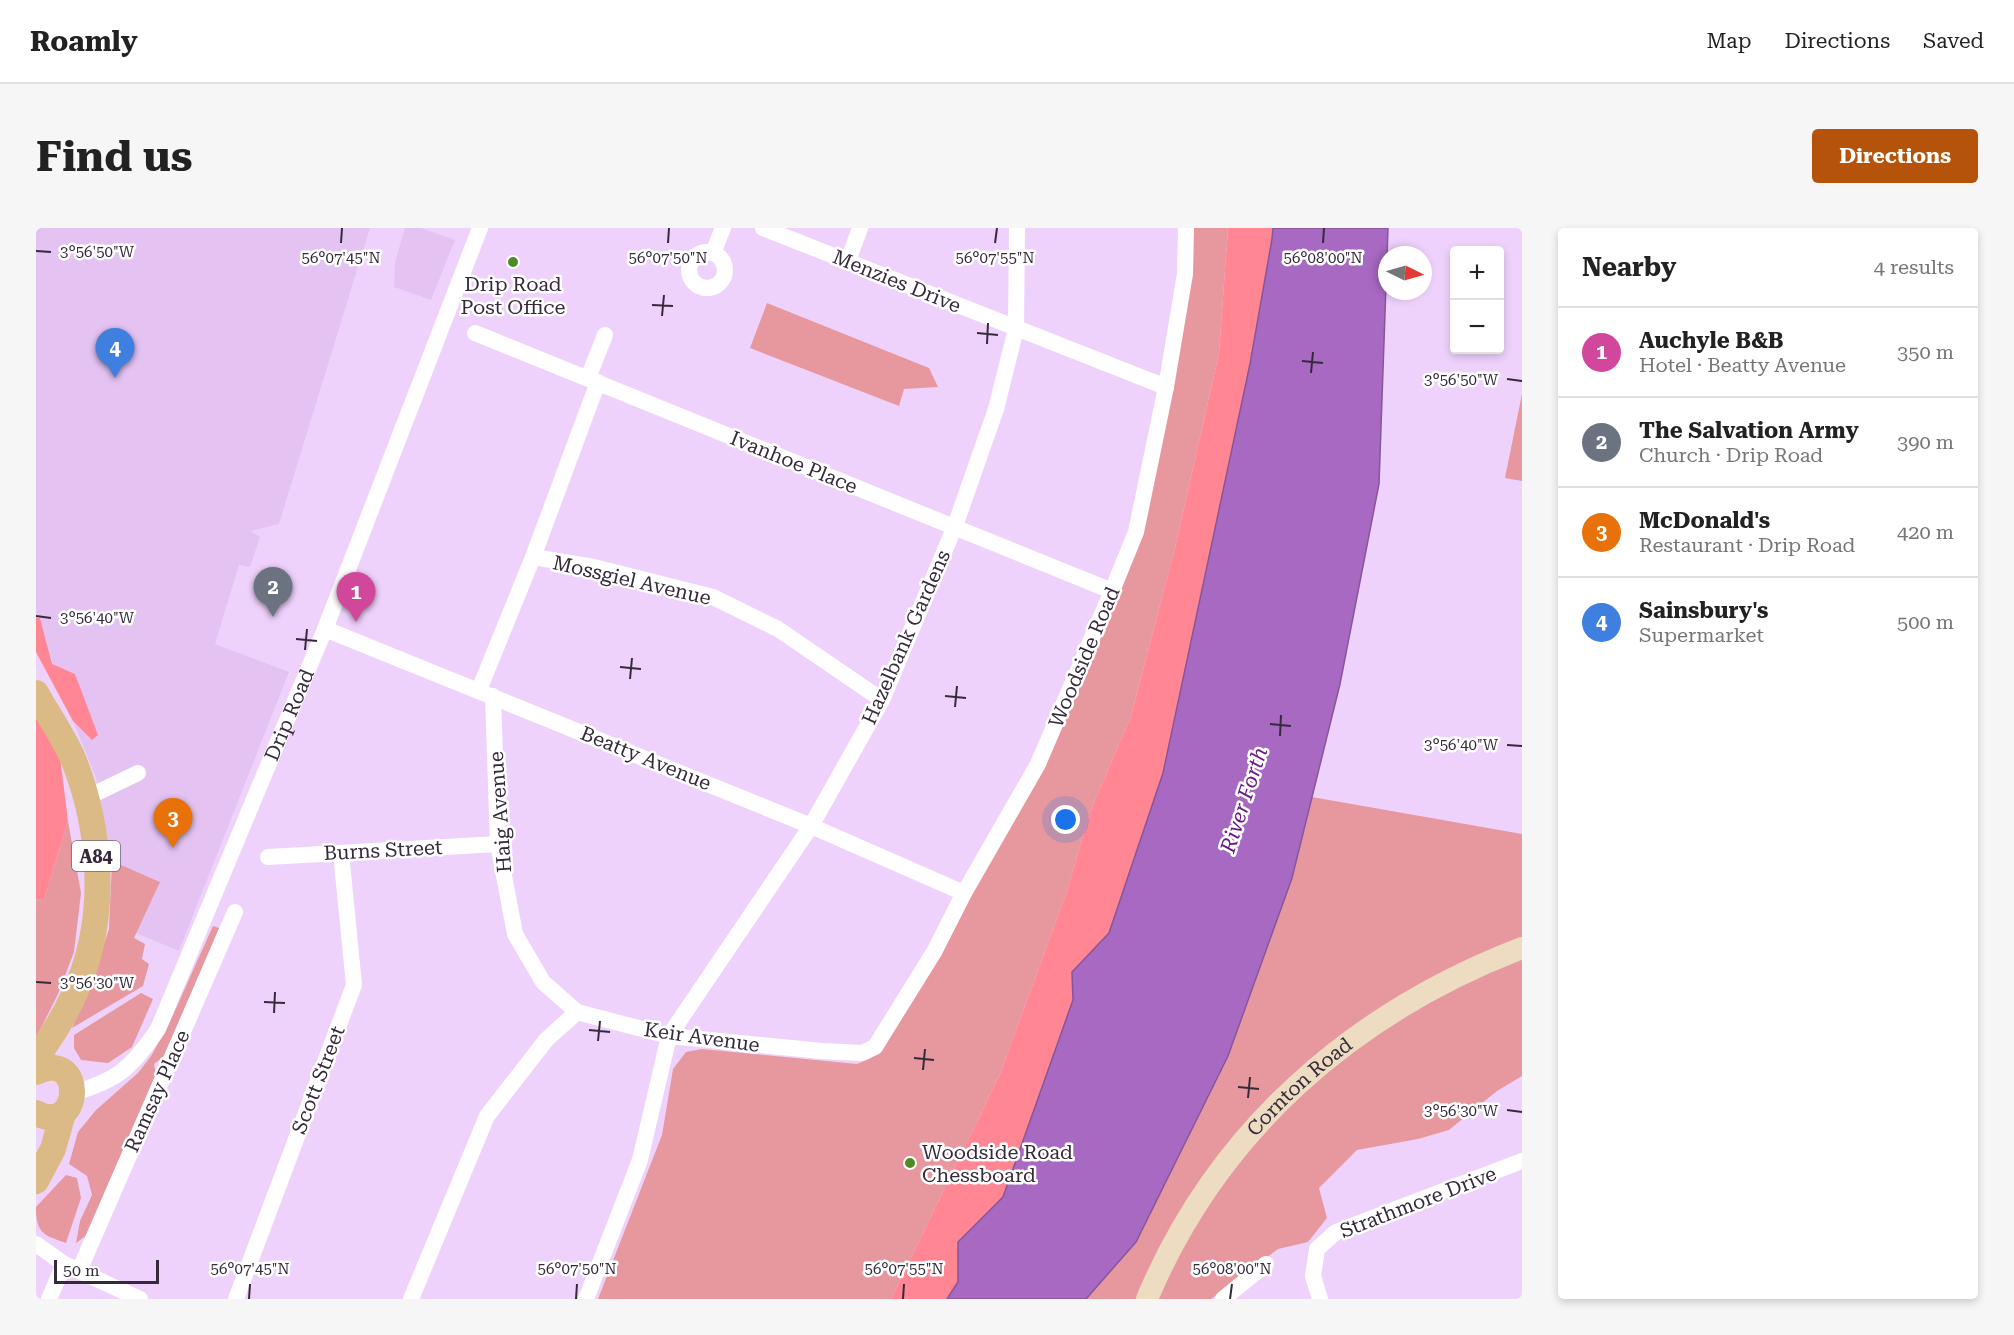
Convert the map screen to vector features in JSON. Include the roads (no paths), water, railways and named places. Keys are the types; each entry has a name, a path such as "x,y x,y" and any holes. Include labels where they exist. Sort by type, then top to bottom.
{"main road":[{"name":"A84","path":"36,693 73,759 86,798 98,884 95,915 82,976 58,1025 41,1049 36,1064"},
{"name":"Cornton Road","path":"1147,1299 1159,1270 1190,1214 1220,1169 1258,1123 1310,1074 1342,1047 1400,1007 1476,965 1522,948"},
{"path":"38,1176 53,1149 67,1093 58,1025"},
{"path":"36,1072 44,1068 55,1068 67,1093"},
{"path":"38,1176 39,1131 36,1114 52,1117 67,1093"}],"street":[{"name":"Drip Road","path":"67,1093 109,1081 138,1058 158,1029 325,629 480,228"},
{"path":"713,253 723,228"},
{"name":"Menzies Drive","path":"763,228 1166,387"},
{"path":"848,261 860,228"},
{"name":"Hazelbank Gardens","path":"669,1036 812,826 882,700 955,526 996,409 1016,329 1017,228"},
{"name":"Woodside Road","path":"875,1047 934,952 964,893 1038,764 1136,532 1166,387 1185,274 1186,228"},
{"name":"Ivanhoe Place","path":"476,333 1112,591"},
{"path":"486,693 593,380 605,335"},
{"name":"Mossgiel Avenue","path":"533,557 594,567 713,597 778,628 882,700"},
{"name":"Beatty Avenue","path":"325,629 812,826 964,893"},
{"name":"Haig Avenue","path":"486,693 498,844 515,934 543,982 577,1012"},
{"path":"86,798 138,773"},
{"name":"Burns Street","path":"268,857 498,844"},
{"name":"Scott Street","path":"236,1299 354,985 341,853"},
{"name":"Ramsay Place","path":"49,1299 71,1268 235,912"},
{"path":"411,1299 487,1116 546,1040 577,1012"},
{"name":"Keir Avenue","path":"577,1012 669,1036 822,1051 862,1053 875,1047"},
{"path":"586,1299 640,1160 669,1036"},
{"name":"Strathmore Drive","path":"1320,1299 1314,1276 1317,1249 1336,1232 1522,1161"},
{"path":"36,1244 71,1268 140,1299"},
{"path":"1223,1299 1266,1264"}],"water":[{"name":"River Forth","path":"1273,228 1388,228 1387,246 1378,246 1378,300 1385,300 1379,484 1340,684 1292,878 1228,1056 1136,1242 1086,1299 947,1299 958,1282 958,1242 1003,1197 1073,1000 1072,972 1109,933 1163,773 1250,364"}],"place":[{"name":"Drip Road Post Office","path":"513,262"},
{"name":"Sainsbury's","path":"115,378"},
{"name":"The Salvation Army","path":"273,617"},
{"name":"Auchyle B&B","path":"356,622"},
{"name":"McDonald's","path":"173,848"},
{"name":"Woodside Road Chessboard","path":"910,1163"}]}
